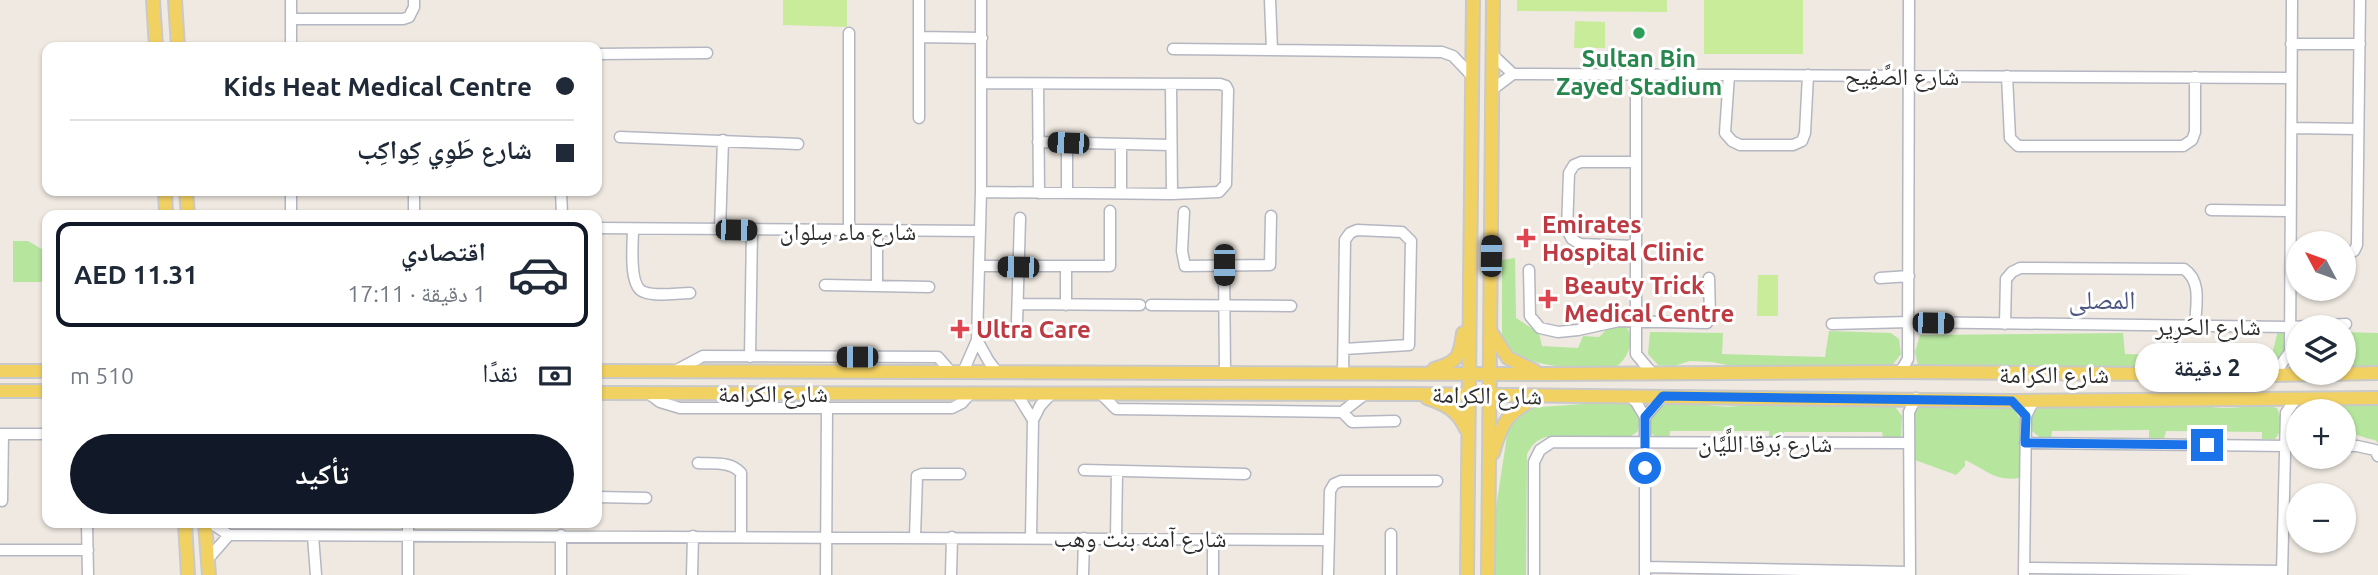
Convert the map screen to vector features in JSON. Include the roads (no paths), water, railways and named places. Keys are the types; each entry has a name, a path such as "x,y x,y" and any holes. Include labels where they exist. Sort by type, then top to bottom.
{"main road":[{"path":"153,0 156,42"},
{"path":"175,0 178,42"},
{"path":"1467,575 1473,0"},
{"path":"1488,575 1493,0"},
{"path":"1422,373 1447,366 1454,361 1460,352 1463,329 1469,317"},
{"path":"1490,329 1508,358 1542,374"},
{"path":"0,370 42,371"},
{"name":"شارع الكرامة","path":"602,371 2286,373"},
{"name":"شارع الكرامة","path":"2356,372 2378,373"},
{"path":"0,391 42,391"},
{"path":"1410,394 1441,402 1451,408 1462,420 1468,434"},
{"name":"شارع الكرامة","path":"602,395 1410,394 2012,401 2286,399"},
{"path":"1488,471 1500,429 1506,418 1541,395"},
{"name":"شارع الكرامة","path":"2296,399 2378,398"},
{"path":"185,528 188,575"},
{"path":"205,528 209,575"}],"street":[{"path":"291,0 291,42"},
{"path":"291,19 403,19 409,17 414,8 414,0"},
{"path":"919,0 919,118"},
{"path":"981,0 981,192 977,340 998,372"},
{"path":"1270,0 1272,50"},
{"path":"1899,372 1908,359 1909,322 1909,0"},
{"path":"2291,0 2292,231"},
{"path":"2356,247 2360,0"},
{"path":"849,33 849,230"},
{"path":"919,37 982,38"},
{"path":"2291,44 2360,44"},
{"path":"1173,49 1442,52 1453,56 1473,77"},
{"path":"602,54 707,53"},
{"path":"1493,55 1513,74 1493,89"},
{"name":"شارع الصَّفِيح","path":"1513,74 2291,78"},
{"path":"1636,74 1636,354 1651,373"},
{"path":"1729,75 1725,133 1740,145 1793,145 1802,141 1805,133 1808,75"},
{"path":"2007,76 2010,138 2018,146 2183,146 2192,141 2195,132 2195,78"},
{"path":"981,192 1219,192 1226,184 1228,90 1220,84 982,83"},
{"path":"1038,84 1039,193"},
{"path":"1171,85 1172,194"},
{"path":"2291,128 2358,129"},
{"path":"620,137 798,144"},
{"path":"720,229 723,140"},
{"path":"1038,142 1171,145"},
{"path":"1067,193 1068,143"},
{"path":"1121,144 1121,193"},
{"path":"1635,162 1581,162 1574,165 1569,173 1567,230 1572,239 1580,244 1635,246"},
{"path":"2211,210 2290,211"},
{"path":"979,266 1110,266 1110,211"},
{"path":"1184,212 1182,251 1185,265 1270,265 1271,216"},
{"path":"1017,322 1020,218"},
{"name":"شارع ماء سِلوان","path":"602,228 979,231"},
{"path":"633,229 634,282 639,289 646,293 690,293"},
{"path":"750,357 752,230"},
{"path":"1343,373 1345,240 1350,233 1357,230 1402,232 1411,241 1409,345 1344,349"},
{"path":"877,231 877,286"},
{"path":"1224,265 1225,373"},
{"path":"1066,266 1066,305"},
{"path":"2005,324 2006,279 2020,268 2184,269 2192,274 2196,282 2195,325"},
{"path":"1529,270 1530,316 1540,328 1558,332 1619,321 1707,323 1710,318 1709,278"},
{"path":"1880,278 1909,276"},
{"path":"825,285 929,287"},
{"path":"1017,304 1291,306"},
{"name":"شارع الحَرِير","path":"1832,324 1909,322 2286,327"},
{"path":"675,371 703,356 938,357 957,372 977,340"},
{"path":"1619,373 1636,354"},
{"path":"2269,375 2286,358"},
{"path":"1908,359 1919,372"},
{"path":"648,393 660,402 680,408 952,408 971,394"},
{"path":"1017,394 1033,420"},
{"path":"1031,538 1033,420 1040,406 1051,394"},
{"path":"1101,394 1116,409 1342,412 1364,395"},
{"path":"1629,396 1642,409 1645,417 1645,571 1910,574 1909,412 1916,398"},
{"path":"1645,417 1663,396"},
{"path":"1899,398 1909,412"},
{"path":"2274,399 2286,413"},
{"path":"2025,443 2286,446 2282,573 2024,572 2025,443 2026,416 2034,400"},
{"path":"2012,401 2026,416"},
{"path":"825,575 827,408"},
{"path":"1342,412 1352,422 1395,421"},
{"path":"2,501 1,434 42,434"},
{"name":"شارع بَرقا اللَّيَّان","path":"1534,575 1534,462 1540,450 1552,442 1909,443"},
{"path":"2356,446 2375,450 2378,456"},
{"path":"698,463 729,464 738,468 741,473 741,536"},
{"path":"1084,470 1245,474"},
{"path":"1116,538 1117,472"},
{"path":"915,537 915,478 922,474 960,474"},
{"path":"1328,575 1331,491 1334,484 1341,481 1437,481"},
{"path":"602,497 646,498"},
{"path":"87,528 88,575"},
{"path":"208,559 215,548 229,536 218,528"},
{"path":"408,528 408,575"},
{"path":"583,535 584,528"},
{"path":"1391,534 1391,575"},
{"path":"561,535 561,575"},
{"name":"شارع آمنه بنت وهب","path":"229,536 583,535 1329,540"},
{"path":"313,536 316,575"},
{"path":"692,575 693,536"},
{"path":"951,575 952,537"},
{"path":"1083,575 1084,538"},
{"path":"1213,539 1213,575"},
{"path":"0,550 88,550"}],"place":[{"name":"Sultan Bin Zayed Stadium","path":"1639,33"},
{"name":"Emirates Hospital Clinic","path":"1526,238"},
{"name":"Beauty Trick Medical Centre","path":"1548,299"},
{"name":"Ultra Care","path":"960,329"}],"district":[{"name":"المصلى","path":"2102,299"}]}
